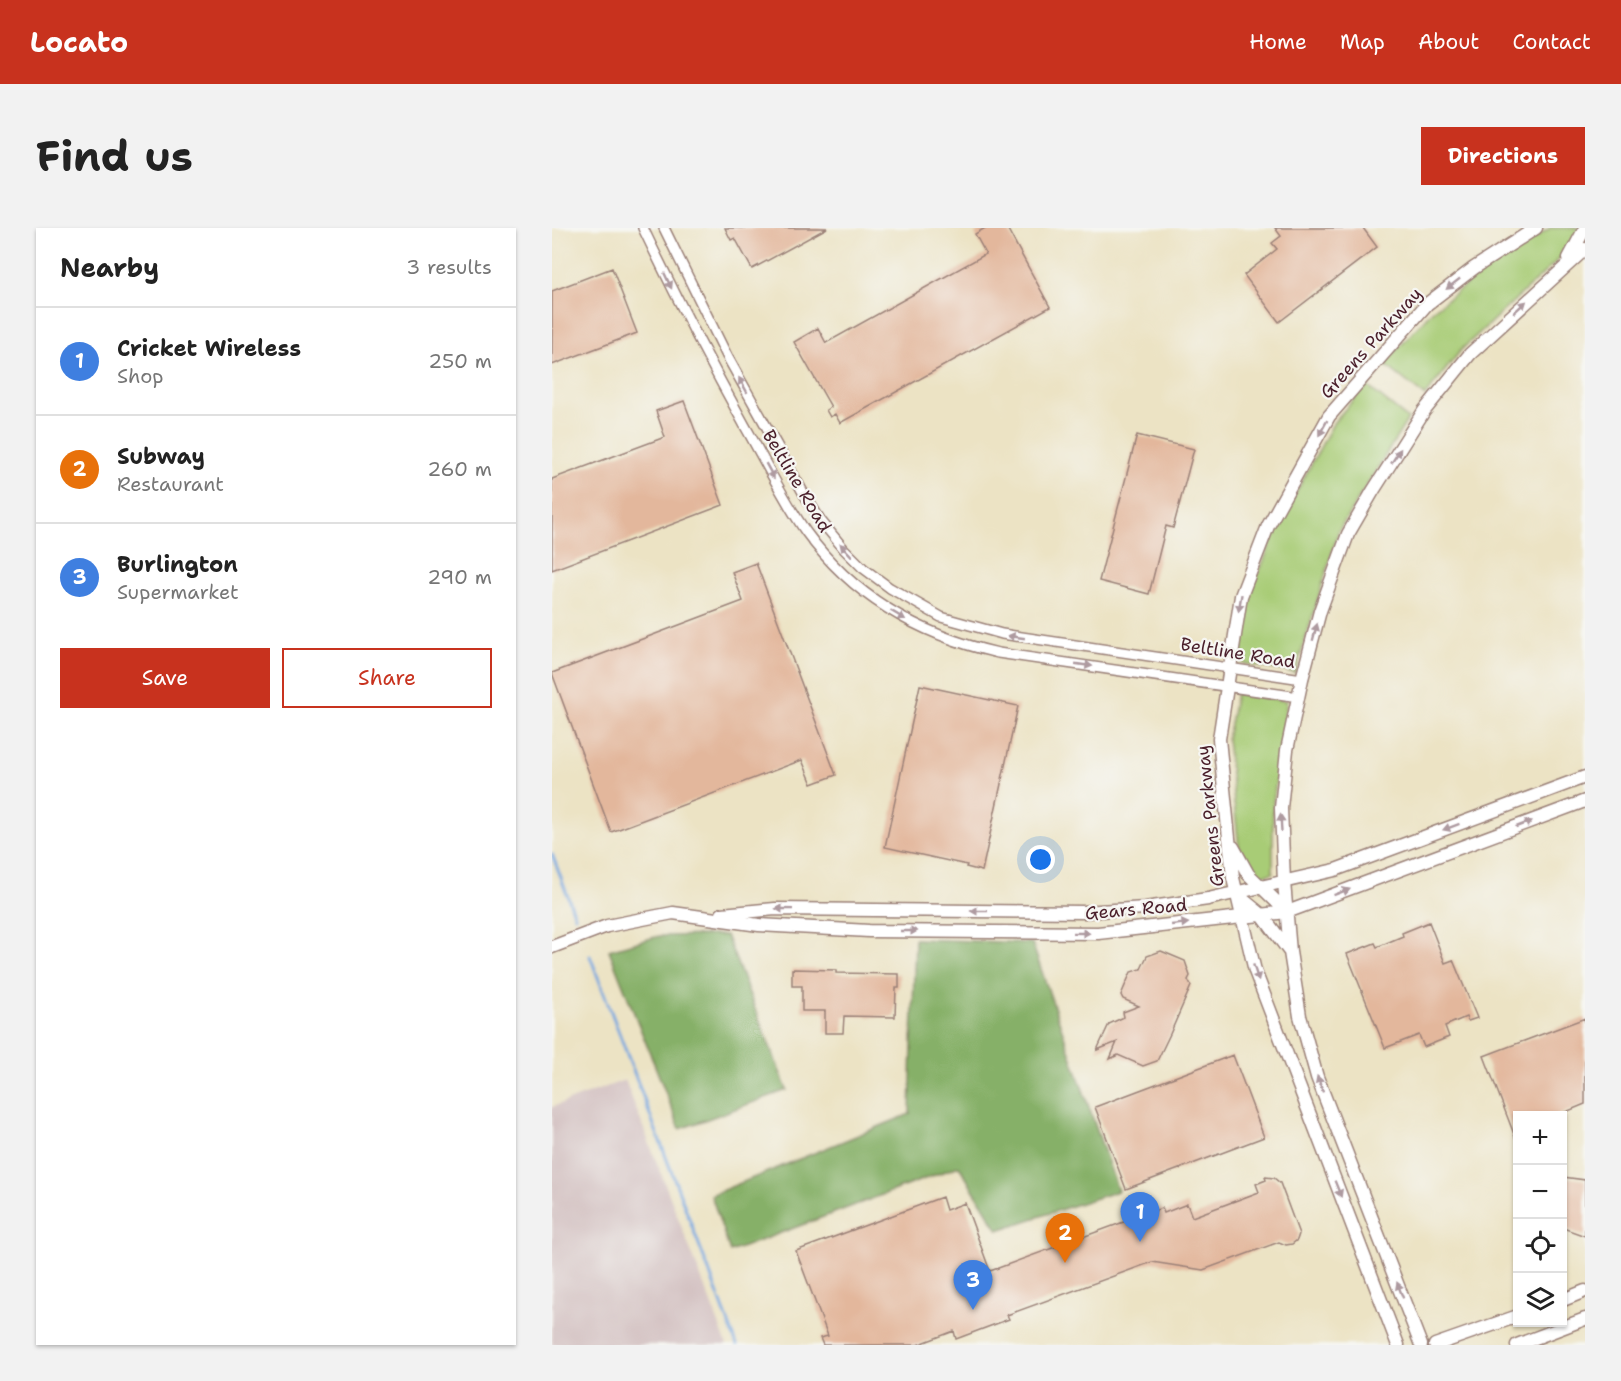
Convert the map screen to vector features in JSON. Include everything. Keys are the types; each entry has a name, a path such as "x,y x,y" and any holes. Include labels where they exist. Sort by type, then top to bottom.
{"street":[{"name":"Beltline Road","path":"643,228 708,358 806,532 830,561 879,603 935,634 966,645 998,652 1299,697"},
{"name":"Beltline Road","path":"664,228 724,350 804,494 844,549 863,568 890,588 942,617 1002,634 1302,679"},
{"name":"Greens Parkway","path":"1398,1345 1255,971 1236,893 1219,739 1241,596 1268,526 1329,416 1427,304 1474,268 1536,228"},
{"path":"1556,275 1574,252 1585,228"},
{"path":"1421,1345 1317,1077 1300,1016 1290,952 1284,882 1281,808 1287,750 1302,679 1320,611 1348,534 1372,491 1424,411 1470,354 1585,249"},
{"name":"Gears Road","path":"706,916 775,909 1084,912 1145,908 1236,893 1335,870 1585,777"},
{"name":"Gears Road","path":"552,947 607,926 673,913 759,925 870,931 1098,933 1287,912 1585,801"},
{"path":"1479,816 1488,838"},
{"path":"1229,841 1248,874 1287,912"},
{"path":"1236,893 1262,915 1290,952"},
{"path":"869,911 870,931"},
{"path":"1038,911 1040,932"},
{"path":"1321,1146 1341,1139"},
{"path":"1355,1232 1373,1222"},
{"path":"1567,1298 1585,1292"},
{"path":"1435,1345 1513,1318"},
{"path":"1517,1345 1585,1319"}],"shaded area":[{"path":"625,1080 727,1345 552,1345 552,1107"}],"green space":[{"path":"1550,228 1585,228 1585,235 1461,350 1425,396 1384,364 1432,311 1481,273"},
{"path":"1366,385 1408,419 1339,530 1295,673 1240,663 1249,597 1277,528 1334,422"},
{"path":"1236,693 1287,701 1273,803 1273,873 1257,876 1239,847 1227,739"},
{"path":"726,935 787,1090 680,1129 609,950 659,936"},
{"path":"915,939 1032,943 1118,1191 998,1230 959,1166 730,1252 711,1195 910,1114"}],"building":[{"path":"725,228 827,228 752,269 735,238 731,240"},
{"path":"985,228 1007,228 1050,307 840,423 835,414 830,417 826,410 831,407 794,342 818,328 826,343 986,254 975,234"},
{"path":"1275,228 1363,228 1377,247 1279,322 1244,275 1277,249 1272,243 1281,236"},
{"path":"612,268 637,333 552,365 552,291"},
{"path":"684,401 723,505 552,570 552,479 665,437 656,411"},
{"path":"1137,435 1194,449 1173,528 1166,526 1149,594 1099,581"},
{"path":"756,563 836,775 812,784 802,760 611,832 552,673 743,601 732,572"},
{"path":"920,685 1018,706 982,871 966,867 967,865 885,847"},
{"path":"1429,922 1445,963 1453,960 1477,1018 1468,1021 1466,1017 1445,1026 1449,1037 1424,1047 1419,1035 1385,1048 1347,954 1375,943 1377,947"},
{"path":"1161,951 1185,961 1190,976 1188,980 1191,986 1170,1034 1157,1061 1143,1066 1118,1055 1110,1059 1117,1042 1097,1050 1109,1024 1124,1017 1123,1012 1139,1006 1123,999 1121,995 1131,972 1141,969 1147,956"},
{"path":"792,969 836,970 836,973 899,974 895,1017 844,1016 843,1033 825,1033 825,1011 802,1011 802,986 792,986"},
{"path":"1585,1018 1585,1104 1567,1111 1513,1111 1513,1132 1484,1056"},
{"path":"1233,1055 1264,1137 1126,1189 1095,1107"},
{"path":"1265,1177 1274,1178 1280,1183 1299,1234 1297,1240 1292,1244 1286,1245 1279,1242 1203,1270 1152,1262 1007,1315 1009,1319 956,1339 954,1331 917,1345 823,1345 820,1338 828,1336 796,1251 942,1197 946,1210 965,1203 990,1271 1162,1208 1164,1213 1187,1204 1192,1217 1259,1192 1256,1184 1266,1180"},
{"path":"1567,1178 1585,1180 1585,1236 1567,1229"}],"waterway":[{"path":"552,854 575,916"},
{"path":"590,956 737,1345"}],"place":[{"name":"Cricket Wireless","path":"1140,1242"},
{"name":"Subway","path":"1065,1263"},
{"name":"Burlington","path":"973,1310"}]}
